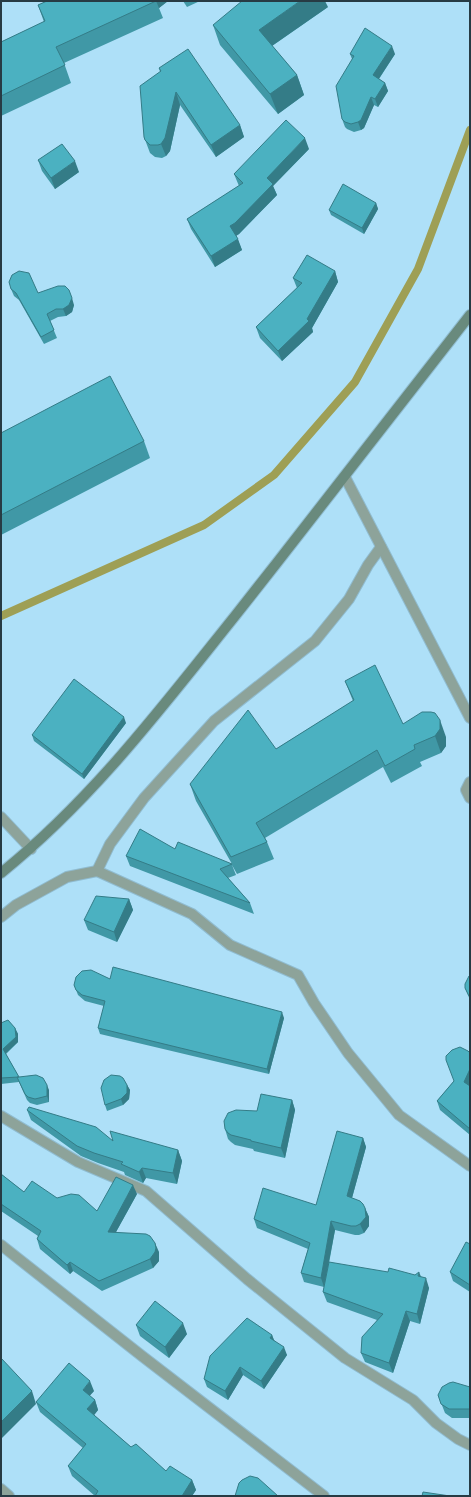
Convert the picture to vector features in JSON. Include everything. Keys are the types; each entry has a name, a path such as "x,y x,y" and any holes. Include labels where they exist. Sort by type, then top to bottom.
{"street":[{"path":"1,873 30,849 68,813 132,743 344,477 470,315"},
{"path":"344,477 470,718"},
{"path":"97,871 110,844 144,798 214,721 315,641 349,599 368,564 381,547"},
{"path":"470,782 466,790 470,798"},
{"path":"1,817 30,849"},
{"path":"1,917 16,905 67,877 97,871 192,914 230,945 298,975 314,1003 348,1053 399,1115 470,1166"},
{"path":"1,1116 78,1162 146,1191 247,1279 345,1358 413,1400 436,1423 458,1439 470,1445"},
{"path":"1,1245 324,1496"},
{"path":"1,1489 9,1496"}],"building":[{"path":"47,1 156,1 56,47 65,65 1,96 1,42 45,21 38,5"},
{"path":"242,1 300,1 259,30 297,75 270,94 213,25"},
{"path":"365,28 392,46 373,75 385,83 375,99 371,97 361,120 351,124 342,119 336,86 354,56 350,54"},
{"path":"188,49 240,125 211,145 176,92 165,138 161,144 150,145 144,137 140,86 161,71 159,68"},
{"path":"286,120 305,138 267,178 273,184 235,223 230,226 238,239 211,256 187,219 243,183 234,174"},
{"path":"62,144 75,161 51,178 38,160"},
{"path":"343,184 376,203 362,228 329,210"},
{"path":"307,255 335,271 307,319 309,321 278,351 256,327 302,283 293,278"},
{"path":"19,271 29,273 38,293 58,286 65,286 69,290 72,298 69,305 63,309 56,309 47,314 54,330 41,337 16,293 11,289 9,282 12,275"},
{"path":"110,376 144,441 1,515 1,433"},
{"path":"375,665 403,724 422,712 435,713 440,720 440,729 435,736 414,745 415,749 385,766 377,750 256,823 267,842 231,857 190,784 248,710 276,749 354,700 345,681"},
{"path":"74,679 124,717 82,774 32,735"},
{"path":"140,829 175,849 178,842 232,864 220,869 250,903 126,856"},
{"path":"96,896 129,899 114,932 84,920"},
{"path":"113,967 282,1012 267,1069 98,1028 105,1001 82,995 76,990 74,985 76,977 82,971 91,970 110,979"},
{"path":"470,975 469,996 465,988 465,984"},
{"path":"8,1020 15,1028 16,1037 3,1049 19,1077 36,1075 43,1078 47,1085 47,1096 35,1099 28,1097 17,1077 1,1078 1,1023"},
{"path":"460,1047 470,1053 470,1069 464,1082 470,1086 470,1129 437,1101 454,1081 446,1060 446,1056 452,1050"},
{"path":"111,1075 120,1076 123,1078 127,1085 127,1093 121,1099 105,1105 101,1088 104,1080"},
{"path":"261,1094 292,1100 281,1148 231,1135 225,1129 224,1121 228,1113 236,1110 257,1111"},
{"path":"29,1107 96,1127 113,1141 110,1131 178,1150 173,1173 142,1168 139,1172 121,1164 123,1162 77,1146 27,1110"},
{"path":"337,1131 363,1138 347,1196 360,1201 363,1204 366,1217 356,1226 331,1221 321,1278 301,1273 310,1243 254,1219 263,1188 316,1205"},
{"path":"1,1174 24,1192 32,1181 57,1198 71,1194 79,1195 97,1211 116,1177 133,1185 108,1232 146,1234 150,1236 155,1243 155,1252 150,1259 99,1281 70,1262 67,1265 37,1239 41,1231 1,1204"},
{"path":"466,1242 470,1244 470,1285 450,1272"},
{"path":"329,1262 388,1272 389,1268 415,1275 419,1272 418,1276 426,1278 417,1314 406,1311 389,1363 361,1353 362,1337 383,1314 323,1292"},
{"path":"155,1301 183,1323 165,1347 136,1325"},
{"path":"247,1318 272,1335 270,1338 284,1347 261,1381 240,1367 225,1391 204,1379 210,1356"},
{"path":"1,1358 32,1391 1,1422"},
{"path":"69,1363 90,1381 83,1390 95,1400 87,1409 131,1447 136,1444 166,1471 170,1466 192,1480 182,1496 95,1496 98,1491 68,1466 86,1444 36,1402"},
{"path":"453,1382 470,1387 470,1409 449,1409 441,1404 438,1395 442,1387"},
{"path":"250,1476 258,1478 278,1496 235,1496 239,1483"},
{"path":"423,1492 450,1496 422,1496"}],"waterway":[{"path":"1,616 204,525 274,475 355,382 418,269 470,130"}]}
